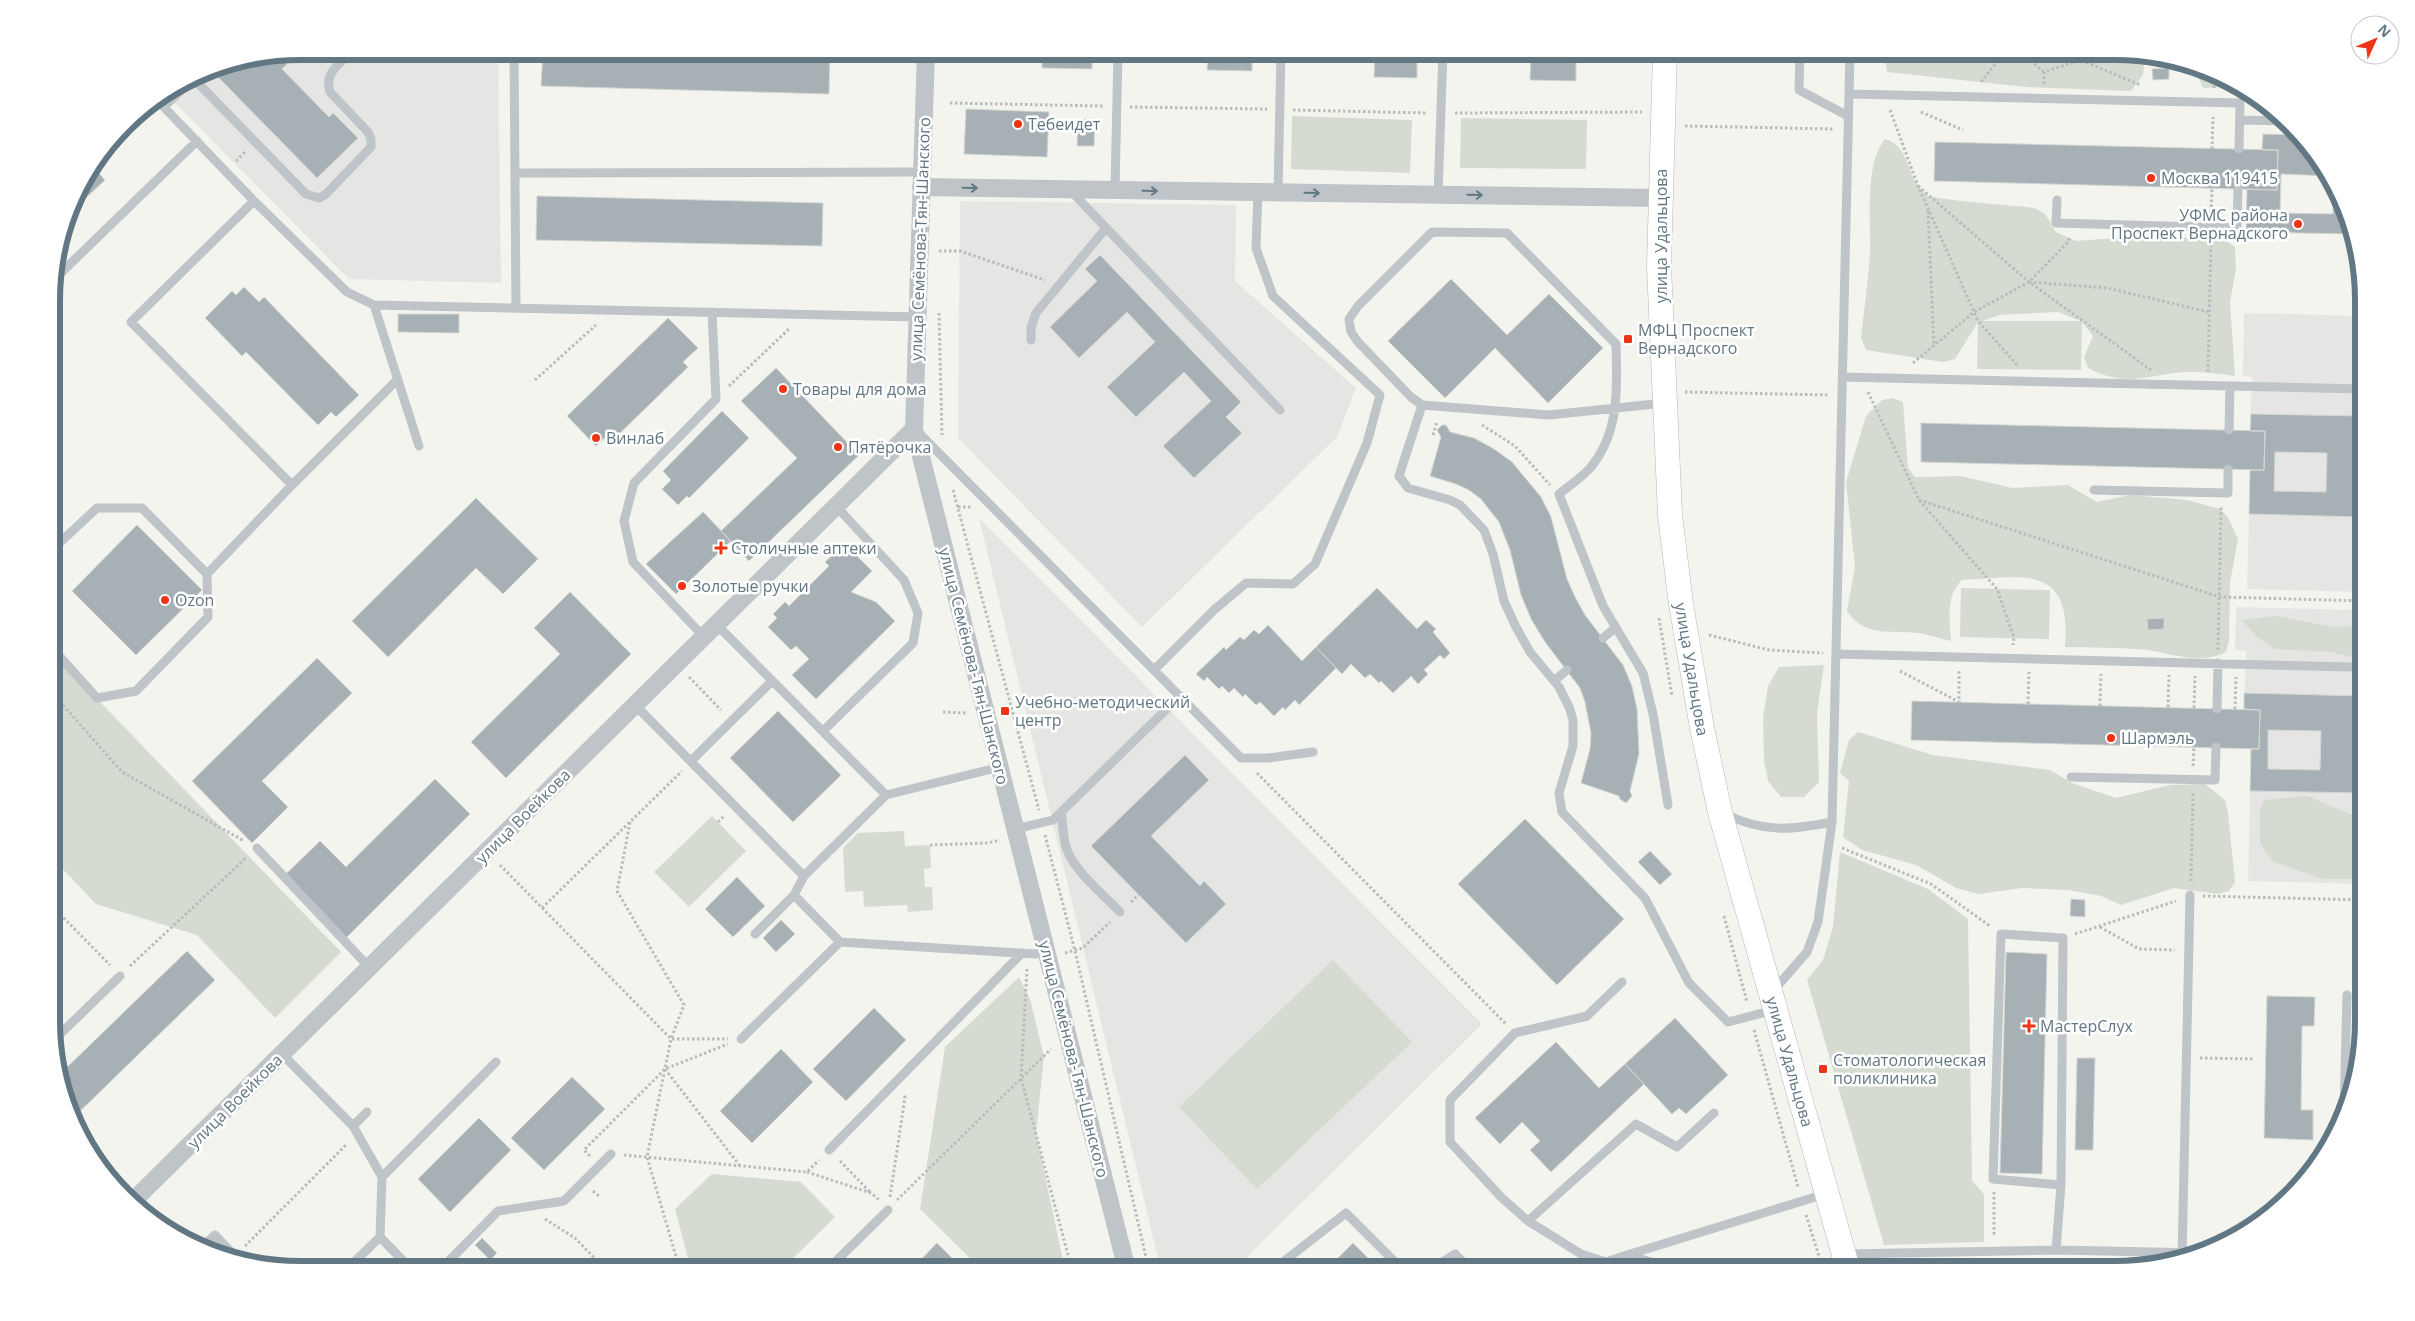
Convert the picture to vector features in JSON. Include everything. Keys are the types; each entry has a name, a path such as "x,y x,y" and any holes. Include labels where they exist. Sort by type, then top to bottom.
{"street":[{"name":"улица Семёнова-Тян-Шанского","path":"926,60 914,428 1000,767 1010,834 1047,952 1125,1261"},
{"name":"улица Удальцова","path":"1665,60 1659,266 1671,397 1670,515 1681,604 1702,728 1720,812 1774,1001 1825,1194 1846,1261"},
{"path":"921,180 1069,189 1660,198"},
{"name":"улица Воейкова","path":"137,1197 914,428"}],"lane":[{"path":"199,82 306,194 319,198 326,194 371,147 371,139 368,132 330,92 328,85 329,77 334,68 342,60"},
{"path":"514,60 516,308"},
{"path":"1115,190 1118,60"},
{"path":"1278,192 1281,60"},
{"path":"1438,195 1444,60"},
{"path":"1800,60 1800,90 1848,116"},
{"path":"1422,405 1399,476 1402,483 1408,488 1450,500 1460,505 1477,521 1490,541 1504,601 1516,627 1530,652 1565,696 1569,707 1574,733 1571,760 1559,793 1562,812 1646,898 1689,983 1728,1022 1774,1001 1807,952 1818,922 1832,822 1850,60"},
{"path":"164,107 177,94"},
{"path":"1848,94 2240,104 2239,149"},
{"path":"161,105 254,201 347,292 374,305 918,317"},
{"path":"2240,120 2274,121"},
{"path":"62,272 197,141"},
{"path":"515,173 921,180"},
{"path":"1069,189 1280,410"},
{"path":"2057,200 2056,223 2237,228 2238,189"},
{"path":"1154,670 1214,610 1246,583 1293,584 1315,564 1367,443 1380,395 1273,296 1256,248 1258,192"},
{"path":"254,201 131,322 292,484"},
{"path":"1031,340 1031,328 1036,313 1106,228"},
{"path":"1668,805 1653,714 1642,673 1602,606 1559,494 1594,465 1604,447 1617,408 1616,344 1507,233 1432,232 1358,306 1349,319 1351,332 1358,342 1422,405 1549,414 1617,408 1671,397"},
{"path":"63,265 66,268"},
{"path":"374,305 419,446"},
{"path":"704,637 633,562 624,521 634,483 716,398 712,312"},
{"path":"1842,377 2355,389"},
{"path":"207,574 292,484 398,379"},
{"path":"2229,430 2230,386"},
{"path":"914,428 1241,758 1268,758 1313,752"},
{"path":"2094,490 2228,493 2228,469"},
{"path":"822,731 913,643 918,613 904,580 836,506"},
{"path":"60,543 97,508 142,508 207,574 208,617 136,691 97,698 60,657"},
{"path":"716,624 886,795"},
{"path":"1603,638 1616,628"},
{"path":"1836,654 2350,666"},
{"path":"2217,708 2218,663"},
{"path":"1554,681 1567,670"},
{"path":"691,761 772,681"},
{"path":"1010,834 1053,820 1180,696"},
{"path":"635,705 804,876"},
{"path":"2071,777 2215,780 2216,747"},
{"path":"755,934 794,895 804,876 886,795 1000,767"},
{"path":"1061,812 1065,842 1070,858 1120,912"},
{"path":"1720,812 1762,827 1793,830 1832,822"},
{"path":"257,848 370,967"},
{"path":"794,895 840,942 1022,954 1047,952"},
{"path":"2182,1251 2190,895"},
{"path":"2056,1250 2061,1185 2063,938 2002,934 1994,1179 2061,1185"},
{"path":"741,1039 840,942"},
{"path":"829,1150 1022,954"},
{"path":"61,1033 120,976"},
{"path":"1595,1261 1528,1221 1502,1198 1450,1142 1450,1100 1515,1033 1587,1016 1622,982"},
{"path":"2345,1090 2347,996"},
{"path":"282,1054 355,1130 382,1177 380,1237 355,1261"},
{"path":"382,1177 496,1062"},
{"path":"355,1130 367,1112"},
{"path":"1528,1221 1636,1124 1677,1147 1714,1113"},
{"path":"449,1261 498,1211 564,1201 611,1154"},
{"path":"1614,1261 1627,1254 1825,1194"},
{"path":"837,1261 888,1210"},
{"path":"1285,1261 1346,1213 1393,1261"},
{"path":"207,1243 215,1235 230,1250"},
{"path":"380,1237 403,1261"},
{"path":"1860,1261 1995,1251 2056,1250 2166,1255"},
{"path":"1444,1261 1456,1254 1463,1261"},
{"path":"1627,1254 1650,1261"}],"path":[{"path":"1969,97 1999,60"},
{"path":"2030,60 2044,72"},
{"path":"2044,72 2081,60 2144,87"},
{"path":"2043,99 2044,72"},
{"path":"1884,95 1918,186 1978,321 2021,370 2020,381"},
{"path":"950,103 1110,106"},
{"path":"1120,106 1441,113 1643,112"},
{"path":"1920,111 1963,130"},
{"path":"1684,116 1684,134"},
{"path":"1684,126 1848,129"},
{"path":"234,163 256,142"},
{"path":"1918,186 2029,282 2172,385"},
{"path":"2207,385 2212,188"},
{"path":"1928,208 1934,346"},
{"path":"1895,378 1974,312 2029,282 2068,241"},
{"path":"938,242 938,260"},
{"path":"938,251 960,251 1058,285"},
{"path":"2029,282 2107,288 2209,312"},
{"path":"939,308 940,412 945,460 1075,951 1147,1261"},
{"path":"535,380 613,310"},
{"path":"716,398 805,314"},
{"path":"1861,377 1919,500 1997,589 2014,638 2012,658"},
{"path":"1671,397 1842,395"},
{"path":"1433,435 1437,420 1446,421"},
{"path":"1474,424 1483,425 1515,446 1559,494"},
{"path":"2218,663 2222,493"},
{"path":"1919,500 2220,597 2355,601"},
{"path":"1707,635 1769,650 1836,654"},
{"path":"1868,655 1959,702 1959,682"},
{"path":"2028,704 2029,659"},
{"path":"2100,706 2101,660"},
{"path":"2168,707 2169,662"},
{"path":"2194,708 2195,663"},
{"path":"2236,664 2236,709"},
{"path":"683,672 732,721"},
{"path":"60,702 122,772 257,848 120,976 60,913"},
{"path":"943,712 972,713"},
{"path":"2190,895 2194,747"},
{"path":"542,908 691,761"},
{"path":"630,822 617,891 684,1005 670,1039 647,1157 677,1261"},
{"path":"930,845 988,843 1010,834"},
{"path":"1828,842 1931,884 2002,934"},
{"path":"494,860 670,1039 741,1039"},
{"path":"2063,938 2190,895 2355,900"},
{"path":"2099,927 2139,949 2189,950"},
{"path":"1075,951 1083,948"},
{"path":"1027,963 1021,1078 1070,1261"},
{"path":"600,1165 584,1150 665,1069 741,1039"},
{"path":"888,1210 1052,1048"},
{"path":"2187,1058 2255,1060"},
{"path":"665,1069 740,1166"},
{"path":"888,1210 905,1098 893,1086"},
{"path":"243,1254 355,1130"},
{"path":"807,1172 829,1150 888,1210"},
{"path":"611,1154 807,1172 871,1193"},
{"path":"1994,1179 1995,1251"},
{"path":"525,1207 575,1238 597,1261"}],"shaded area":[{"path":"300,60 498,60 501,283 349,279 170,98 208,78 238,68 269,62"},
{"path":"1885,60 2115,60 2144,62 2143,75 2131,91 2026,87 1887,72"},
{"path":"2197,75 2224,87 2203,88"},
{"path":"1292,116 1412,120 1410,173 1291,169"},
{"path":"1461,118 1587,120 1586,169 1460,168"},
{"path":"1885,139 1894,143 1904,156 1919,188 1927,195 1960,201 2035,208 2045,214 2056,232 2076,241 2154,235 2226,241 2235,247 2236,269 2230,302 2235,376 2191,372 2125,379 2101,374 2088,368 2084,357 2093,336 2082,322 2081,370 1977,369 1978,322 1955,359 1943,362 1866,350 1861,338 1870,254 1871,178 1878,150","holes":["2058,312 2081,321 1982,321 2000,315"]},
{"path":"960,201 1236,205 1235,281 1356,388 1337,437 1142,627 958,438"},
{"path":"2244,313 2355,316 2355,592 2247,589 2250,470 2264,470 2265,431 2250,431 2252,377 2243,376"},
{"path":"1892,398 1903,402 1908,468 1915,477 1961,476 2012,488 2068,485 2097,502 2130,495 2187,500 2220,509 2228,517 2238,539 2230,583 2229,641 2226,652 2207,658 2197,658 2137,649 2065,647 2065,620 2061,601 2052,588 2039,581 2024,578 2005,577 1962,580 1953,593 1951,601 1951,641 1908,632 1879,631 1870,629 1854,620 1847,611 1855,567 1846,482 1866,416 1882,400"},
{"path":"979,518 1482,1024 1243,1261 1159,1261"},
{"path":"1961,588 2050,590 2049,639 1960,637"},
{"path":"2236,607 2355,610 2355,884 2248,881 2251,749 2259,748 2260,710 2244,709 2246,651 2235,650"},
{"path":"2276,616 2333,627 2355,626 2355,659 2353,657 2331,652 2274,649 2256,636 2242,620"},
{"path":"60,660 341,952 275,1018 197,935 96,904 60,866"},
{"path":"1824,665 1817,713 1819,782 1804,797 1781,797 1768,781 1764,761 1763,717 1768,686 1779,667"},
{"path":"1858,732 1933,755 2050,770 2072,783 2116,798 2170,785 2205,784 2225,800 2235,882 2229,891 2218,894 2174,888 2121,905 2101,896 2068,890 2022,888 1978,894 1956,888 1916,865 1862,850 1843,837 1849,781 1840,773 1849,740"},
{"path":"2307,796 2355,815 2355,879 2322,879 2272,861 2260,843 2260,810 2264,800"},
{"path":"712,816 746,851 689,907 654,872"},
{"path":"904,831 905,846 930,845 931,868 924,869 925,887 932,887 933,910 908,912 907,905 864,907 863,891 845,892 843,848 858,833"},
{"path":"1840,852 1928,889 1968,919 1972,1181 1984,1194 1984,1242 1884,1245 1807,980 1823,960 1833,927"},
{"path":"1333,960 1412,1042 1257,1189 1179,1107"},
{"path":"1019,977 1030,999 1044,1057 1036,1133 1063,1261 973,1261 920,1209 945,1047"},
{"path":"712,1174 801,1182 835,1217 790,1261 689,1261 675,1209"}],"building":[{"path":"542,60 830,60 829,94 541,86"},
{"path":"1042,60 1092,60 1092,69 1042,68"},
{"path":"1208,60 1252,60 1252,71 1207,70"},
{"path":"1375,60 1417,60 1417,78 1374,77"},
{"path":"1531,60 1576,60 1576,81 1530,80"},
{"path":"285,61 287,64 282,69 329,117 333,113 358,138 317,178 218,77 222,73 238,68"},
{"path":"2169,68 2169,79 2153,80 2152,69"},
{"path":"966,109 1049,112 1047,157 964,154"},
{"path":"1078,119 1095,119 1094,146 1077,146"},
{"path":"2263,134 2289,135 2320,176 2281,174 2280,213 2333,214 2333,200 2346,234 2246,232 2247,189 2277,190 2278,150 2262,150"},
{"path":"1935,142 2278,150 2277,190 1934,181"},
{"path":"97,172 105,180 81,203"},
{"path":"537,196 823,203 822,246 536,240"},
{"path":"1100,255 1241,402 1226,417 1242,433 1194,478 1163,446 1211,401 1184,372 1136,417 1107,387 1155,342 1127,312 1079,358 1050,327 1097,281 1085,269"},
{"path":"1451,279 1507,335 1549,294 1603,348 1548,403 1495,348 1445,398 1388,341"},
{"path":"244,287 259,302 264,297 359,395 336,417 331,412 318,425 246,352 242,356 205,318 232,291 236,295"},
{"path":"398,314 459,314 459,333 398,332"},
{"path":"668,318 698,348 683,362 688,367 615,438 610,433 596,446 567,416"},
{"path":"776,368 859,455 749,561 721,531 797,458 741,401"},
{"path":"722,411 749,438 689,498 687,496 678,505 662,489 671,480 663,471"},
{"path":"2251,414 2355,416 2355,517 2249,514 2250,470 2264,470 2265,431 2250,431","holes":["2275,452 2327,453 2326,492 2274,491"]},
{"path":"1921,423 2265,431 2264,470 1921,462"},
{"path":"1442,425 1446,425 1450,432 1474,438 1512,462 1541,497 1551,517 1567,579 1575,597 1585,615 1623,665 1632,686 1637,709 1639,754 1630,791 1632,796 1626,803 1619,796 1581,783 1590,749 1591,733 1585,702 1580,688 1545,642 1531,619 1521,595 1510,550 1499,522 1481,499 1469,490 1430,476 1441,437 1437,430"},
{"path":"476,498 538,559 503,594 476,568 388,657 352,621"},
{"path":"703,512 731,541 676,594 646,564"},
{"path":"137,525 202,590 136,655 72,591"},
{"path":"848,547 872,571 851,592 876,602 895,621 816,699 792,675 809,659 796,646 791,650 768,627 777,618 773,614 785,602 789,606 829,566 825,562 836,552 840,556"},
{"path":"1377,588 1417,629 1426,620 1436,629 1433,632 1450,653 1444,659 1440,655 1424,670 1428,674 1418,684 1411,676 1393,693 1381,681 1379,683 1370,674 1365,678 1351,664 1342,674 1316,647"},
{"path":"570,592 631,654 506,778 471,742 560,654 534,628"},
{"path":"2164,618 2164,629 2148,630 2147,619"},
{"path":"1268,625 1302,661 1316,647 1336,668 1299,705 1295,700 1285,710 1283,707 1274,716 1260,702 1256,705 1245,694 1243,697 1234,688 1229,693 1222,686 1219,689 1207,677 1204,681 1196,674 1224,647 1226,650 1240,637 1244,640 1254,630 1259,634"},
{"path":"317,658 352,693 262,781 288,807 252,843 192,781"},
{"path":"2244,693 2355,696 2355,793 2250,791 2251,749 2259,749 2260,710 2244,709","holes":["2268,730 2321,731 2320,770 2268,769"]},
{"path":"1912,701 2260,710 2259,749 1911,740"},
{"path":"778,711 841,775 793,822 730,758"},
{"path":"1185,755 1209,780 1151,836 1200,886 1204,881 1226,904 1186,943 1091,846"},
{"path":"435,779 470,814 346,938 284,876 320,841 346,867"},
{"path":"1525,819 1624,919 1557,985 1458,884"},
{"path":"1650,851 1672,874 1660,885 1638,862"},
{"path":"737,877 765,906 733,937 705,909"},
{"path":"2071,899 2085,900 2085,917 2070,916"},
{"path":"781,920 795,934 776,952 763,938"},
{"path":"187,951 215,980 78,1113 65,1069"},
{"path":"2006,952 2047,954 2042,1174 2000,1173"},
{"path":"2267,996 2315,997 2314,1026 2302,1026 2301,1110 2313,1110 2313,1140 2264,1138"},
{"path":"874,1008 906,1040 846,1101 813,1069"},
{"path":"1675,1018 1728,1075 1686,1114 1679,1108 1672,1114 1625,1064"},
{"path":"1556,1042 1599,1088 1625,1064 1644,1084 1551,1172 1530,1150 1540,1141 1522,1122 1500,1144 1475,1118"},
{"path":"781,1049 813,1082 752,1143 720,1111"},
{"path":"2077,1058 2095,1058 2093,1150 2075,1150"},
{"path":"572,1077 605,1109 544,1170 511,1138"},
{"path":"479,1118 511,1150 450,1212 418,1179"},
{"path":"482,1238 497,1253 490,1260 475,1245"},
{"path":"937,1243 955,1261 920,1261"},
{"path":"1353,1243 1371,1261 1335,1261"}],"place":[{"name":"Тебеидет","path":"1018,124"},
{"name":"Москва 119415","path":"2151,178"},
{"name":"УФМС района Проспект Вернадского","path":"2298,224"},
{"name":"МФЦ Проспект Вернадского","path":"1628,339"},
{"name":"Товары для дома","path":"783,389"},
{"name":"Винлаб","path":"596,438"},
{"name":"Пятёрочка","path":"838,447"},
{"name":"Столичные аптеки","path":"721,548"},
{"name":"Золотые ручки","path":"682,586"},
{"name":"Ozon","path":"165,600"},
{"name":"Учебно-методический центр","path":"1005,711"},
{"name":"Шармэль","path":"2111,738"},
{"name":"МастерСлух","path":"2029,1026"},
{"name":"Стоматологическая поликлиника","path":"1823,1069"}]}
